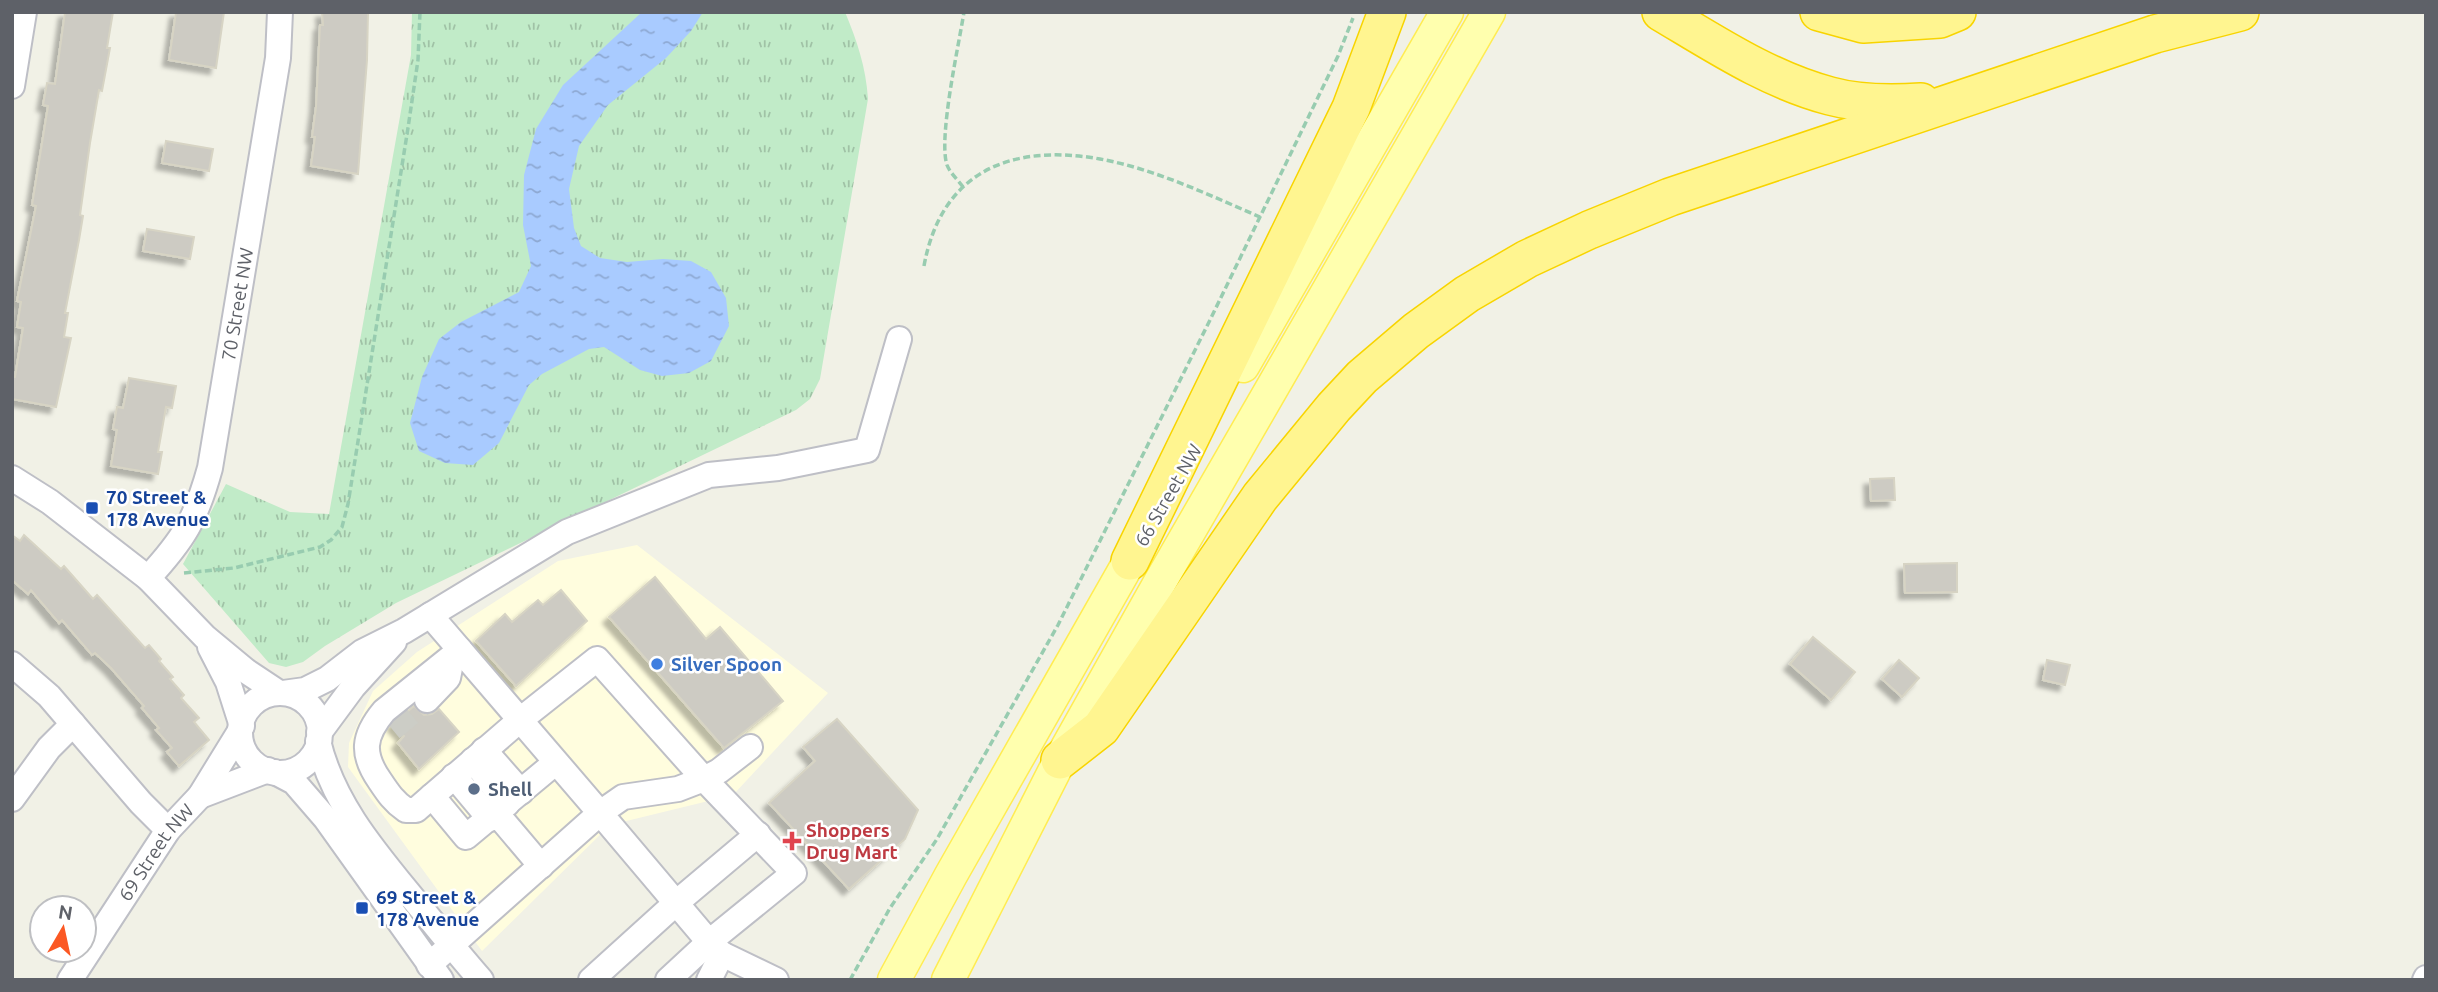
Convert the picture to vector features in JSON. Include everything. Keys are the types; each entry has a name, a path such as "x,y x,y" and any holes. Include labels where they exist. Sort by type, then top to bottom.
{"highway":[{"path":"1130,561 1276,223 1351,108 1387,12"},
{"path":"1661,12 1763,71 1831,96 1866,102 1897,103 1933,101 1998,88"},
{"path":"1819,12 1863,24 1940,19 1957,12"},
{"path":"1060,760 1101,728 1260,497 1334,407 1371,369 1457,301 1539,253 1658,202 2155,34 2240,12"}],"main road":[{"name":"66 Street NW","path":"894,980 1130,561 1447,12"},
{"name":"66 Street NW","path":"948,980 1060,760 1489,12"},
{"path":"917,980 932,941 951,875"}],"street":[{"path":"12,86 24,12"},
{"name":"70 Street NW","path":"148,578 173,552 190,526 202,498 210,468 276,72 280,12"},
{"path":"750,747 704,779 678,789 623,797 600,813 451,944 435,972 326,819 294,782 250,760 240,741 241,728 250,706 268,694 305,690 316,685 362,652 404,631 567,531 709,475 778,468 867,450 900,339"},
{"path":"12,478 50,502 148,578 205,637 246,671 281,693 295,695 313,710 318,721 319,737 333,788 347,813 481,980"},
{"path":"430,615 454,654 520,720 715,948 776,980"},
{"path":"272,771 287,772 308,762 315,752 319,737 349,692 404,631"},
{"path":"205,637 228,682 241,728"},
{"path":"426,700 448,678 454,654"},
{"path":"454,654 384,711 375,722 367,741 369,765 394,802 405,810 416,810 520,720 597,659 704,779 794,873 715,948 668,980"},
{"path":"12,664 49,696 141,803 168,830"},
{"path":"12,799 49,748 73,724"},
{"name":"69 Street NW","path":"70,980 168,830 200,796 241,728"},
{"path":"366,748 392,729"},
{"path":"470,762 504,807 541,866"},
{"path":"470,762 504,807"},
{"path":"432,796 466,837 555,763"},
{"name":"69 Street NW","path":"200,796 272,771"},
{"path":"592,980 676,903 758,834"},
{"path":"425,912 458,919 488,912"},
{"path":"709,980 715,948"}],"path":[{"path":"184,573 234,568 320,547 331,540 342,527 360,434 406,142 418,60 420,12"},
{"path":"963,187 949,169 945,148 964,12"},
{"path":"850,980 890,908 937,839 1058,625 1276,223 1350,22 1360,13 1387,12"},
{"path":"924,267 930,239 941,212 954,195 992,167 1019,160 1078,156 1139,170 1276,223"}],"shaded area":[{"path":"637,545 828,693 733,795 610,825 482,951 348,767 349,743 373,691 417,652 558,561"}],"green space":[{"path":"412,12 845,12 860,54 868,99 820,379 810,399 796,410 396,603 303,662 286,667 269,663 183,564 226,484 290,512 329,514 411,55"}],"water":[{"path":"642,12 703,12 691,31 666,58 608,105 579,146 569,189 574,228 581,246 600,258 627,262 663,259 691,261 711,272 726,298 729,326 711,361 689,373 662,376 640,370 604,347 589,349 542,374 529,385 499,443 473,465 445,463 419,451 410,423 422,377 439,339 461,322 519,292 531,266 523,225 524,175 536,129 563,85"}],"building":[{"path":"65,12 113,12 107,48 110,48 102,91 99,90 90,143 80,215 83,216 65,313 68,313 64,337 71,338 56,407 12,399 12,377 15,377 23,328 17,327 21,302 17,301 36,206 32,205 48,106 43,105 47,83 55,84"},
{"path":"176,12 224,12 216,68 169,60"},
{"path":"322,12 368,12 358,174 311,166"},
{"path":"166,141 213,149 209,171 162,163"},
{"path":"147,229 194,237 190,259 143,251"},
{"path":"129,378 176,386 172,408 166,407 158,452 162,452 158,474 111,466 117,430 113,429 117,407 123,408"},
{"path":"1894,478 1895,500 1871,501 1870,479"},
{"path":"12,535 20,541 24,535 61,569 64,566 93,599 97,595 145,648 149,645 161,659 159,661 173,677 170,679 184,695 181,698 199,718 194,722 209,740 179,766 167,752 172,748 156,730 159,728 142,708 144,706 111,668 95,653 92,655 62,620 59,623 31,590 28,594 12,580"},
{"path":"1957,563 1957,592 1905,593 1904,564"},
{"path":"655,577 706,639 720,627 783,701 724,748 609,617"},
{"path":"561,590 587,621 516,686 476,641 505,614 512,622 538,600 543,605"},
{"path":"1813,637 1855,672 1831,700 1790,664"},
{"path":"1899,660 1919,678 1902,697 1882,679"},
{"path":"2047,660 2070,665 2065,685 2043,680"},
{"path":"414,706 424,715 439,709 459,732 419,769 398,743 404,736 393,724"},
{"path":"837,719 918,810 905,839 849,889 769,803 815,761 803,747"}],"tunnel":[{"path":"392,729 427,700"}],"place":[{"name":"70 Street & 178 Avenue","path":"92,508"},
{"name":"Silver Spoon","path":"657,664"},
{"name":"Shell","path":"474,789"},
{"name":"Shoppers Drug Mart","path":"792,841"},
{"name":"69 Street & 178 Avenue","path":"362,908"}]}
